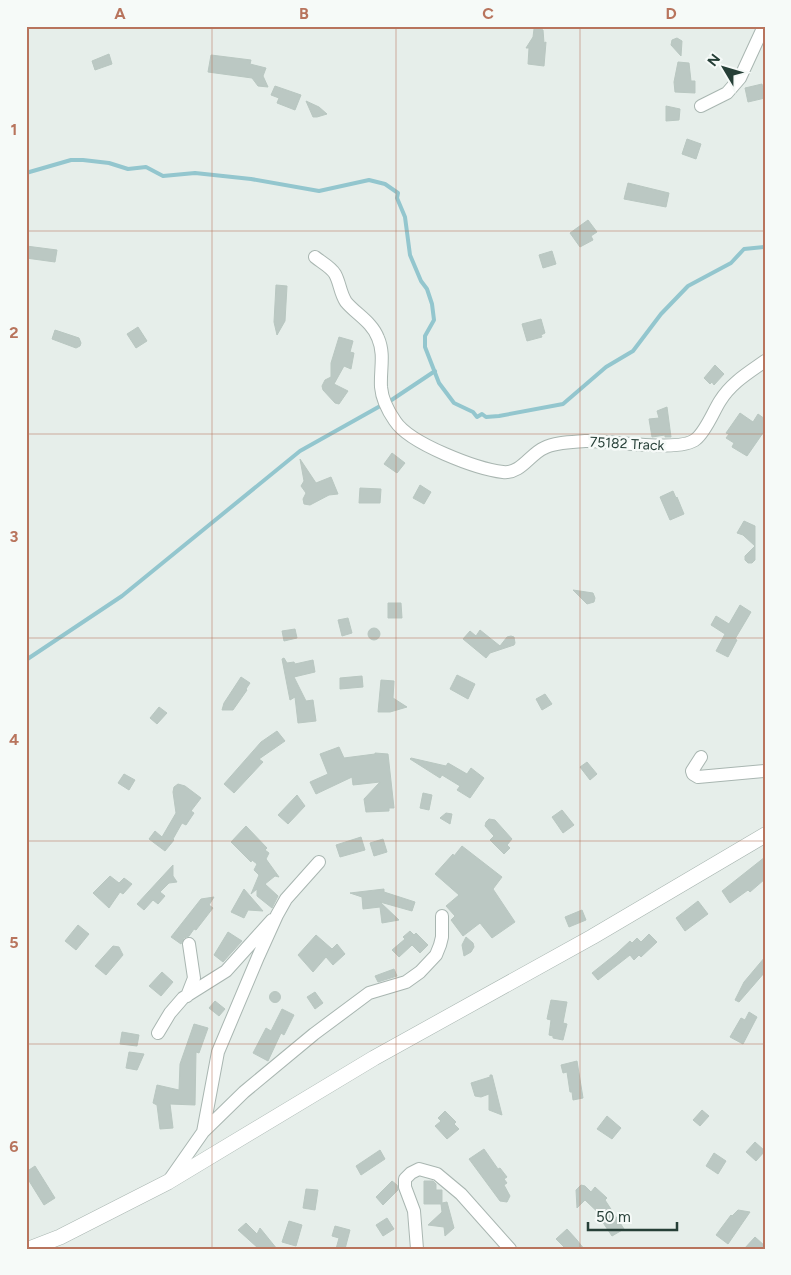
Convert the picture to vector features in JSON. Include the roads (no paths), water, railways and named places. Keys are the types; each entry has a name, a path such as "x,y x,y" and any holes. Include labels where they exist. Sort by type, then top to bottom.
{"street":[{"path":"701,106 727,93 740,78 764,26"},
{"name":"75182 Track","path":"315,257 334,272 346,301 372,326 379,338 382,356 381,386 383,396 396,423 406,432 432,448 488,469 505,472 511,471 530,460 545,447 585,441 612,441 669,447 683,445 696,440 720,400 730,388 740,378 765,361"},
{"path":"701,757 692,772 698,777 765,771"},
{"path":"29,1249 60,1237 168,1182 374,1058 592,937 765,835"},
{"path":"203,1132 218,1052 277,914 291,892 319,862"},
{"path":"158,1033 170,1014 187,996 226,971 247,949 263,927 277,914"},
{"path":"168,1182 203,1132 244,1092 314,1034 363,997 379,989 406,982 420,972 436,955 440,945 442,916"},
{"path":"187,996 194,978 189,944"},
{"path":"417,1249 414,1210 405,1187 405,1179 419,1169 437,1174 461,1194 510,1249"}],"waterway":[{"path":"26,173 71,160 83,160 109,163 128,169 146,167 163,176 195,173 251,179 319,191 369,180 385,184 398,193 397,198 405,217 410,255 421,281 427,289 432,304 434,320 425,336 425,347 439,383 454,403 473,412 477,417 482,414 486,417 499,416 563,404 606,367 633,351 661,314 688,286 731,263 744,249 765,247"},
{"path":"390,401 435,371"},
{"path":"26,660 122,596 300,451 382,405"}]}
